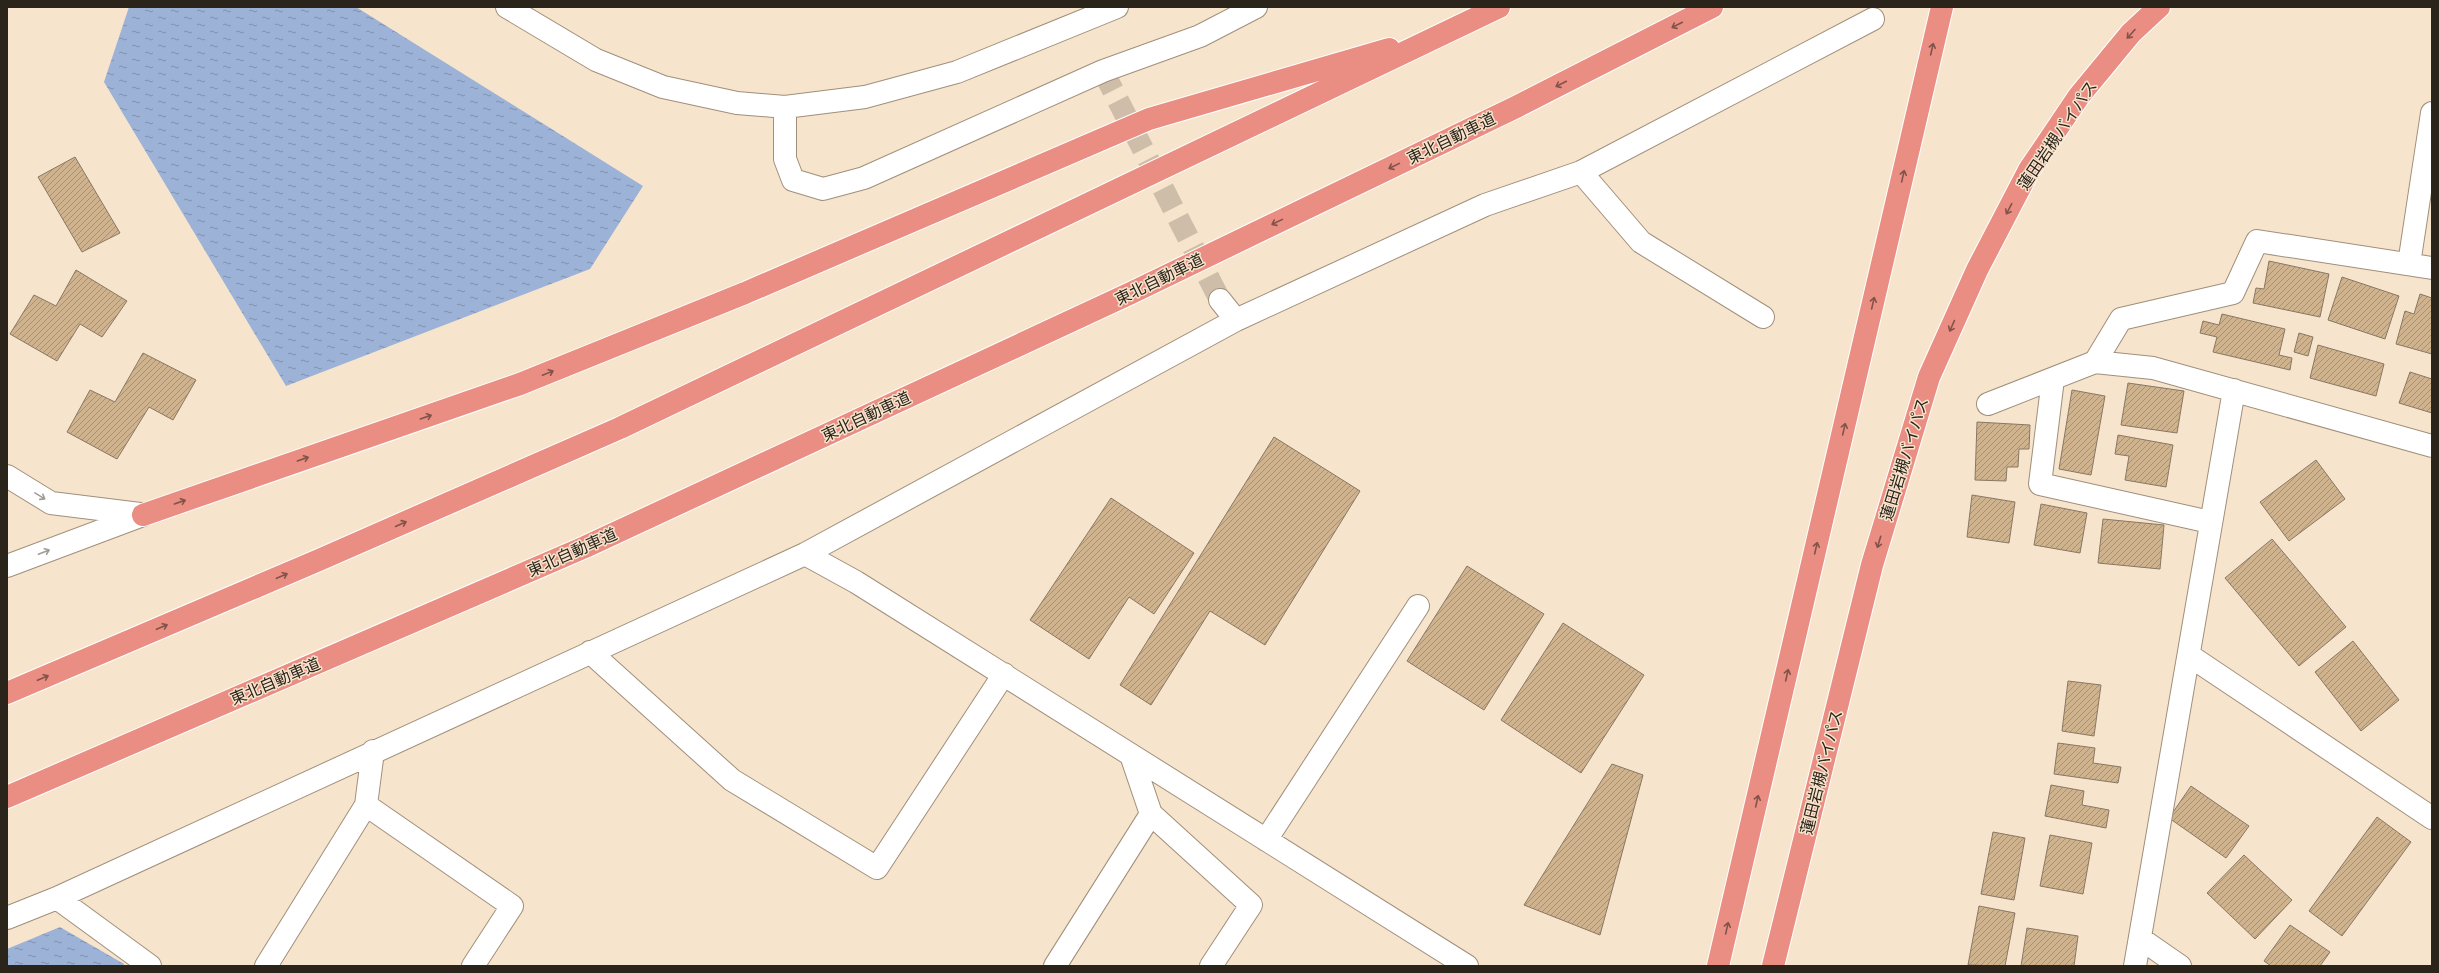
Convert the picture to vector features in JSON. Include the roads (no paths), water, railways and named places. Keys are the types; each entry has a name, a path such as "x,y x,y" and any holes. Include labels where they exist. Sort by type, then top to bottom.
{"highway":[{"path":"7,693 319,560 620,428 1499,7"},
{"name":"東北自動車道","path":"7,797 593,544 1138,289 1516,107 1712,7"},
{"path":"1718,966 1942,7"},
{"name":"蓮田岩槻バイパス","path":"1773,966 1872,565 1929,377 1977,270 2029,170 2079,96 2131,33 2158,7"},
{"path":"143,515 520,384 746,293 1148,119 1451,31"}],"street":[{"path":"507,7 596,60 663,87 737,103 785,107 865,97 957,72 1117,7"},
{"path":"785,107 785,159 793,180 823,188 864,178 1103,71 1200,36 1256,7"},
{"path":"7,918 56,898 373,751 805,554 1236,320 1485,205 1581,172 1873,19"},
{"path":"2409,264 2432,112"},
{"path":"1581,172 1641,242 1762,317"},
{"path":"2094,362 2121,319 2233,293 2257,241 2432,268"},
{"path":"1220,300 1236,320"},
{"path":"1988,404 2094,362 2153,368 2432,446"},
{"path":"2053,379 2040,484 2210,522"},
{"path":"2135,966 2190,656 2210,522 2234,390"},
{"path":"7,476 51,503 143,515"},
{"path":"7,566 143,515"},
{"path":"805,554 856,582 1004,674 1467,966"},
{"path":"1266,840 1418,606"},
{"path":"590,652 732,780 877,868 1004,674"},
{"path":"2190,656 2432,818"},
{"path":"266,966 366,806 373,751"},
{"path":"1131,755 1151,814 1251,905 1211,966"},
{"path":"366,806 512,906 473,966"},
{"path":"1055,966 1151,814"},
{"path":"56,898 150,966"},
{"path":"2141,939 2180,966"}],"water":[{"path":"129,7 356,7 643,186 590,269 286,386 104,82"},
{"path":"60,927 124,964 123,966 7,966 7,949"}],"tunnel":[{"path":"1103,71 1220,300"}]}
